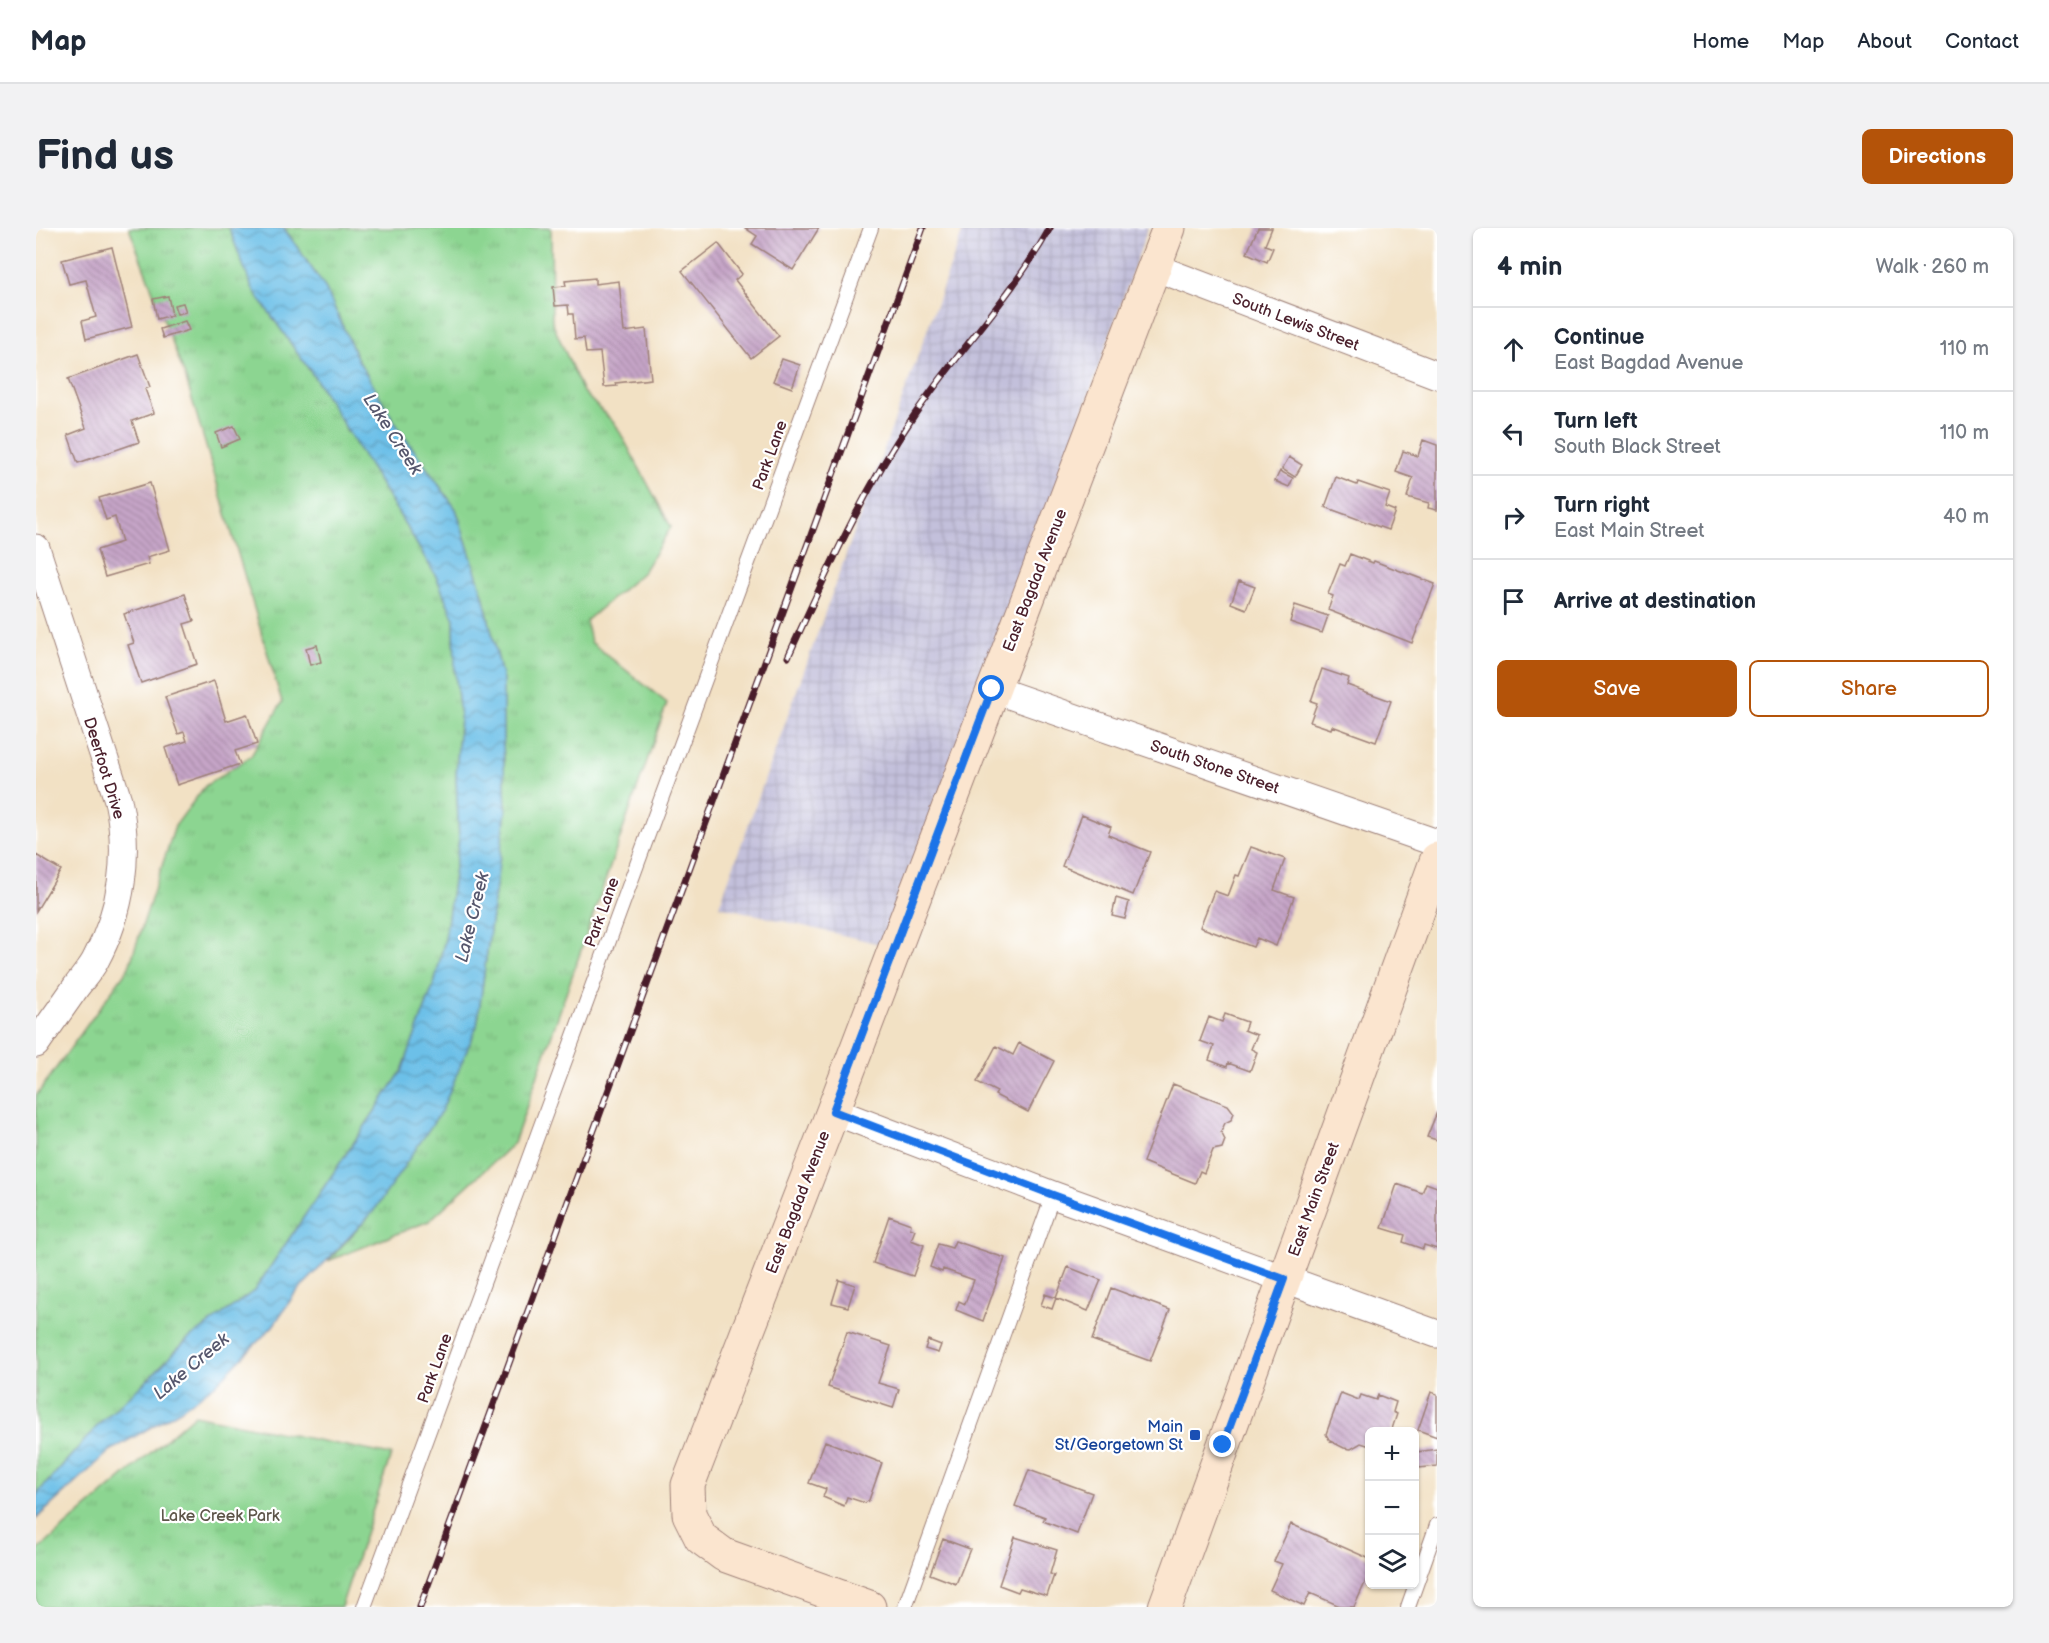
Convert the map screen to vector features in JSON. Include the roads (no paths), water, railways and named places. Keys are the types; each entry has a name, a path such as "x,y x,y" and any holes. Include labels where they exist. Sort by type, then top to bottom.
{"street":[{"name":"East Bagdad Avenue","path":"869,1607 724,1555 701,1538 689,1514 688,1485 1169,228"},
{"name":"South Lewis Street","path":"1154,267 1437,375"},
{"name":"Deerfoot Drive","path":"36,548 118,800 125,856 123,879 112,922 94,962 36,1044"},
{"name":"South Stone Street","path":"992,689 1437,843"},
{"name":"East Main Street","path":"1165,1607 1437,859"},
{"path":"833,1111 1053,1195 1437,1334"}],"lane":[{"name":"Park Lane","path":"364,1607 871,228"},
{"path":"905,1607 1053,1195"},
{"path":"1408,1607 1437,1525"}],"water":[{"name":"Lake Creek","path":"229,228 284,228 326,289 358,360 399,429 456,509 483,595 503,680 506,811 477,1026 442,1110 374,1211 294,1295 273,1326 215,1385 180,1410 110,1451 36,1519 36,1495 101,1422 187,1340 254,1291 402,1071 435,981 445,939 459,839 456,777 460,717 455,670 454,619 436,576 393,504 315,378 252,288"}],"railway":[{"path":"420,1607 923,228"},
{"path":"788,657 845,536 893,448 928,396 1001,302 1050,228"}],"place":[{"name":"Main St/Georgetown St","path":"1195,1435"}],"park label":[{"name":"Lake Creek Park","path":"220,1515"}]}
